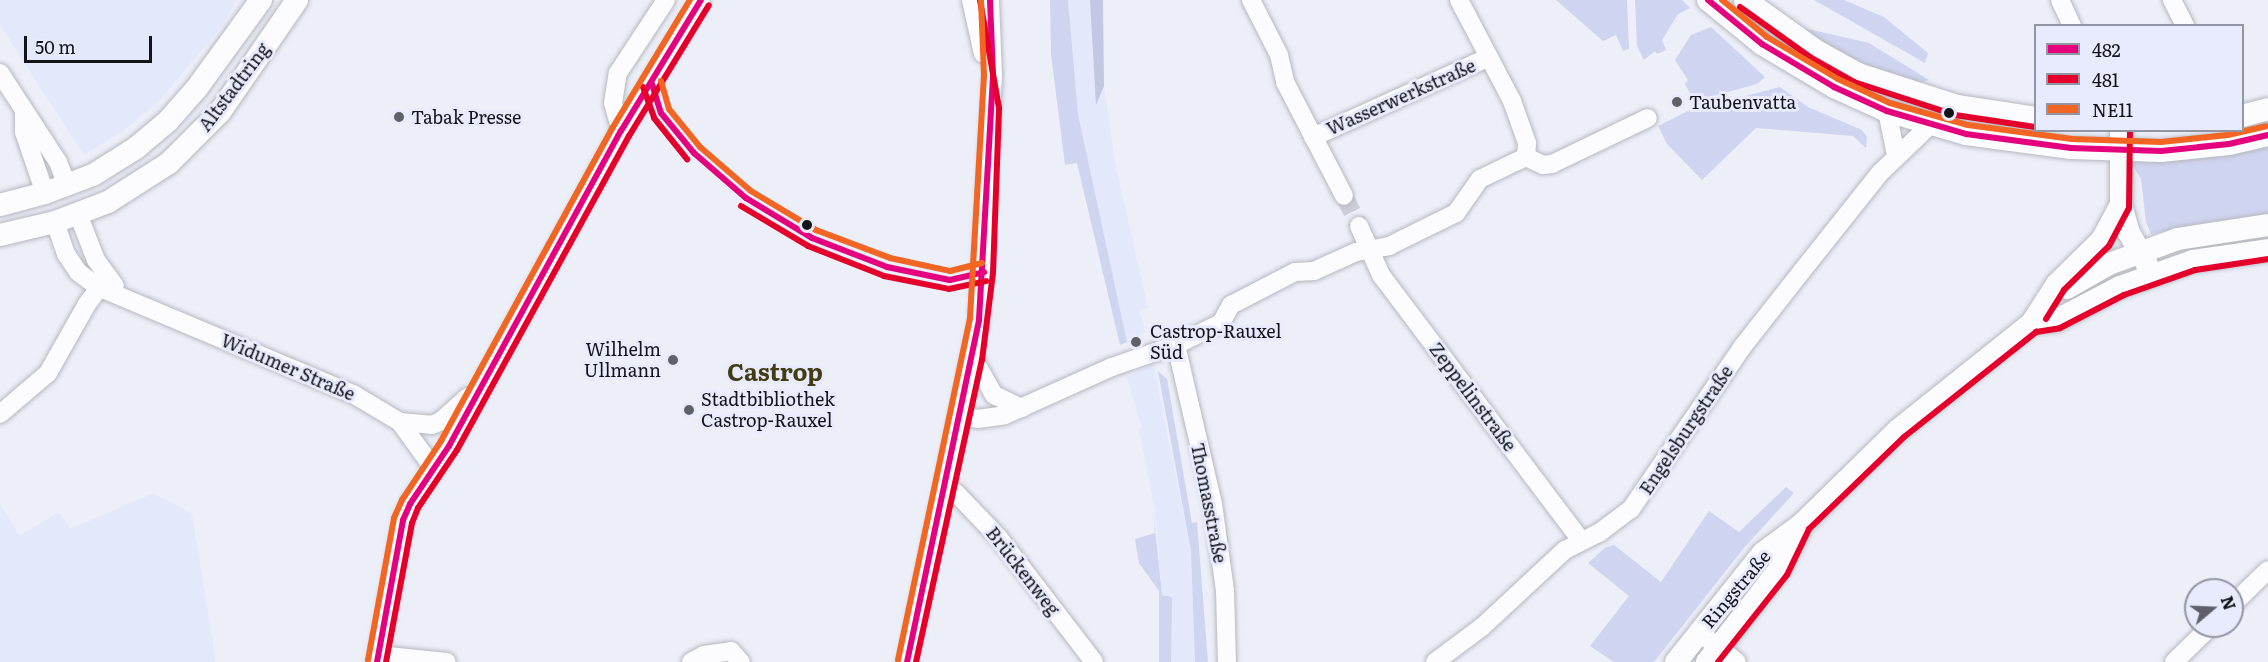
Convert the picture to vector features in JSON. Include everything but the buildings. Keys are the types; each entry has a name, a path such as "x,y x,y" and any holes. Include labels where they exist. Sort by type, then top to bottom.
{"main road":[{"name":"Altstadtring","path":"0,205 45,193 103,170 168,121 261,0"},
{"name":"Altstadtring","path":"0,235 78,214 150,177 201,133 243,81 297,0"},
{"path":"1708,0 1729,18 1803,71 1887,111 1930,125 2024,143 2120,140 2196,149 2268,135"},
{"path":"1749,3 1815,50 1858,74 1957,106 2034,118"},
{"path":"2244,115 2268,109"},
{"path":"2120,140 2121,205 2139,251 2153,273"},
{"path":"67,185 78,214"},
{"path":"45,193 55,222"},
{"name":"Ringstraße","path":"1676,662 1763,553 1803,525 1898,430 2032,323 2045,301 2102,240 2121,205"},
{"path":"2045,301 2139,251 2178,239 2268,225"},
{"name":"Ringstraße","path":"2032,323 2057,320 2153,273 2193,261 2268,250"},
{"name":"Ringstraße","path":"1713,655 1779,570 1803,525"}],"street":[{"path":"621,131 613,103 618,73 666,0"},
{"path":"447,662 377,658 403,520 490,375 621,131 700,0"},
{"path":"971,0 990,109"},
{"path":"908,662 972,358 984,272 993,75 990,0"},
{"name":"Wasserwerkstraße","path":"1251,0 1314,137 1344,196"},
{"path":"1459,0 1512,101 1527,143 1526,157"},
{"path":"2060,0 2071,24"},
{"path":"2172,0 2184,24"},
{"name":"Wasserwerkstraße","path":"1314,137 1489,57"},
{"path":"0,73 58,162 67,185"},
{"path":"24,111 24,132 45,193"},
{"path":"1887,111 1896,155"},
{"path":"1526,157 1543,165 1552,164 1648,118"},
{"name":"Engelsburgstraße","path":"1435,662 1482,627 1565,550 1599,533 1644,493 1743,346 1896,155 1930,125"},
{"path":"960,416 992,419 1022,408 1112,367 1176,345 1221,323 1232,305 1295,272 1314,271 1356,252 1389,246 1456,213 1480,179 1526,157"},
{"path":"0,414 48,373 102,282 78,214"},
{"name":"Widumer Straße","path":"55,222 66,254 78,272 102,282 109,294 121,295 326,381 400,422 429,475"},
{"path":"1359,226 1370,251"},
{"name":"Zeppelinstraße","path":"1370,251 1381,275 1581,540"},
{"name":"Thomasstraße","path":"1176,345 1213,504 1225,591 1227,662"},
{"path":"972,358 994,395 1022,408"},
{"path":"400,422 432,425 449,418 490,375"},
{"name":"Brückenweg","path":"945,488 956,493 999,538 1094,662"},
{"path":"2244,593 2268,570"},
{"path":"1699,632 1713,655 1737,662"},
{"path":"2174,662 2199,638"},
{"path":"691,662 704,655 731,651 741,662"}],"shaded area":[{"path":"0,0 237,0 220,28 162,98 127,128 84,155 0,25"},
{"path":"1050,0 1068,0 1078,114 1127,342 1120,345 1077,163 1065,165 1051,54"},
{"path":"1068,0 1090,0 1097,102 1104,86 1115,163 1148,308 1139,310 1145,332 1127,342 1078,114"},
{"path":"1090,0 1103,0 1104,86 1096,105"},
{"path":"1556,0 1627,0 1629,49 1623,51 1616,35 1603,41"},
{"path":"1635,0 1682,0 1690,8 1678,14 1662,40 1666,50 1657,54 1655,51 1644,60 1637,46"},
{"path":"1814,0 1844,0 1884,17 1928,53 1925,63"},
{"path":"1711,27 1765,77 1757,84 1694,101 1685,84 1688,80 1675,60 1691,35"},
{"path":"1808,29 1869,43 1929,80 1920,83 1863,65 1805,33"},
{"path":"1780,87 1808,107 1862,130 1867,137 1866,148 1853,136 1756,128 1702,180 1667,144 1658,126 1688,111"},
{"path":"2268,144 2268,215 2214,221 2151,234 2146,222 2141,179 2129,160"},
{"path":"1153,364 1191,551 1195,662 1171,662 1171,597 1162,595 1155,510 1139,429 1142,428 1127,377"},
{"path":"1158,371 1167,379 1192,523 1197,522 1208,662 1195,662 1191,551"},
{"path":"1786,487 1794,493 1743,549 1654,662 1614,662 1590,646 1629,596 1588,563 1606,547 1614,545 1661,582 1709,511 1739,532"},
{"path":"154,493 192,514 216,662 0,662 0,504 20,536 59,512 70,529"},
{"path":"1153,510 1162,595 1172,597 1171,662 1159,662 1159,591 1139,563 1135,539 1155,533"}],"tunnel":[{"path":"1344,196 1359,226"}],"transit line":[{"name":"NE11","path":"368,660 394,518 402,500 441,441 613,127 690,0"},
{"name":"482","path":"377,662 403,520 410,504 449,446 621,131 701,0"},
{"name":"481","path":"916,662 982,360 993,273 999,108 980,0"},
{"name":"NE11","path":"898,660 970,318 984,75 981,0"},
{"name":"482","path":"907,662 979,319 993,75 990,0"},
{"name":"482","path":"1708,0 1762,44 1834,87 1887,111 1966,134 2071,148 2161,151 2229,144 2268,135"},
{"name":"NE11","path":"1722,0 1767,37 1838,79 1890,103 1968,125 2072,139 2161,142 2241,132"},
{"name":"481","path":"386,662 412,523 418,508 457,450 629,136 709,5"},
{"name":"481","path":"1740,7 1810,57 1854,82 1955,115 2034,127"},
{"name":"NE11","path":"661,81 669,109 700,147 751,191 816,230 890,258 950,271 982,263"},
{"name":"482","path":"652,84 661,113 694,153 746,198 812,238 887,267 950,280 984,272"},
{"name":"481","path":"643,87 654,118 687,159"},
{"name":"NE11","path":"2244,131 2266,126"},
{"name":"481","path":"2046,319 2064,290 2109,246 2129,208 2130,132"},
{"name":"481","path":"741,206 808,246 884,276 949,289 986,281"},
{"name":"481","path":"1718,662 1787,575 1809,529 1904,437 2036,332 2060,328 2124,295 2195,270 2268,259"}],"place":[{"name":"Taubenvatta","path":"1677,102"},
{"name":"Tabak Presse","path":"399,117"},
{"name":"Castrop-Rauxel Süd","path":"1136,342"},
{"name":"Wilhelm Ullmann","path":"673,360"},
{"name":"Stadtbibliothek Castrop-Rauxel","path":"689,410"}],"district":[{"name":"Castrop","path":"775,371"}]}
